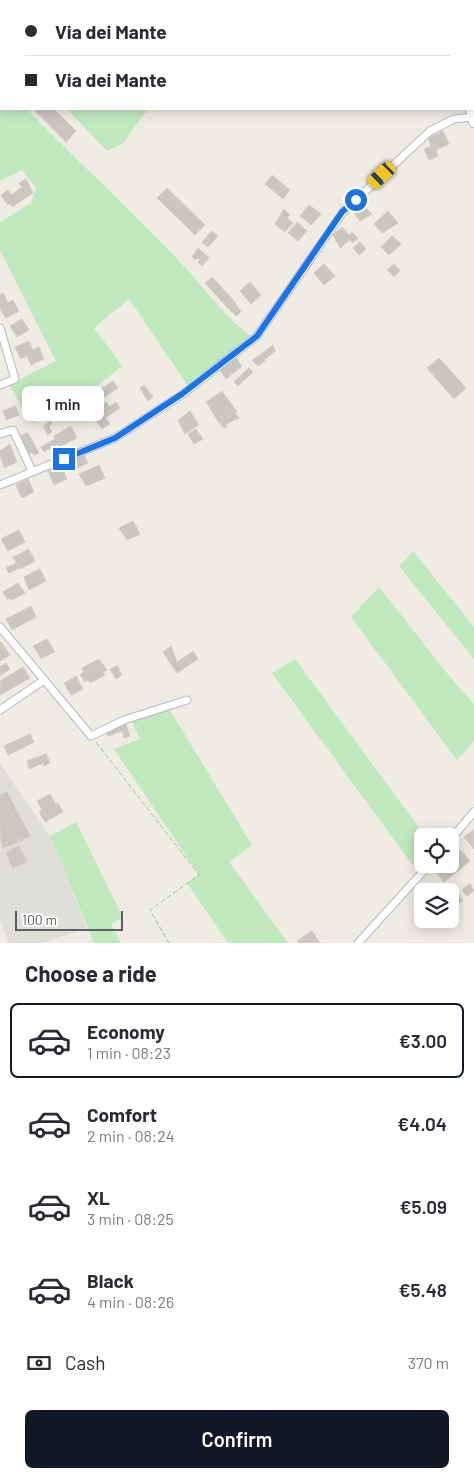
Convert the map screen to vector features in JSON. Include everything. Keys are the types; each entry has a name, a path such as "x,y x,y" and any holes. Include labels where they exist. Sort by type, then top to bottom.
{"street":[{"path":"0,485 115,438 182,394 257,336 342,212 430,131 454,119 472,116"},
{"path":"0,328 15,380 0,385"},
{"path":"0,434 13,430 32,472"},
{"path":"0,627 91,736 124,720 187,700"},
{"path":"0,710 44,680"},
{"path":"459,830 474,812"},
{"path":"358,943 422,873"}],"path":[{"path":"91,736 199,875 150,910 169,943"}],"shaded area":[{"path":"0,764 50,836 87,929 40,943 9,943 0,921"}],"green space":[{"path":"0,110 28,110 160,242 233,321 253,338 190,389 129,299 94,328 122,366 71,407 32,423 9,385 56,361 0,250 0,222 31,203 36,188 22,170 0,181"},
{"path":"68,110 147,110 123,143 107,151"},
{"path":"413,551 474,627 474,659 399,566"},
{"path":"379,587 454,682 474,704 474,741 457,760 351,617"},
{"path":"295,659 419,828 414,828 414,867 272,673"},
{"path":"168,707 252,845 229,862 288,943 228,943 187,883 199,875 114,749 140,739 131,720"},
{"path":"76,822 123,918 111,924 121,943 94,943 50,836"}],"building":[{"path":"55,110 76,131 66,142 35,111"},
{"path":"443,131 449,144 436,150 438,156 429,160 424,149 431,146 428,138"},
{"path":"272,175 290,190 283,199 265,184"},
{"path":"26,179 33,193 12,207 10,203 8,205 1,195 8,190 11,195 22,187 19,183"},
{"path":"167,188 205,225 195,235 157,198"},
{"path":"362,204 372,214 360,221 353,211"},
{"path":"309,205 321,214 311,225 300,216"},
{"path":"284,209 290,215 287,218 293,223 285,232 275,224"},
{"path":"388,211 398,223 382,233 374,224"},
{"path":"297,222 307,231 298,241 288,233"},
{"path":"342,227 349,235 352,232 358,238 352,243 350,240 340,248 333,235"},
{"path":"212,231 218,236 208,247 202,242"},
{"path":"392,236 401,244 389,255 381,247"},
{"path":"360,242 366,249 359,255 353,248"},
{"path":"198,248 209,258 202,266 198,262 200,260 198,258 196,260 192,257"},
{"path":"324,264 335,276 324,285 314,273"},
{"path":"394,264 400,271 394,277 387,270"},
{"path":"212,277 234,301 227,307 205,283"},
{"path":"250,282 261,295 251,304 240,291"},
{"path":"3,293 8,303 13,300 19,311 6,318 0,309 0,295"},
{"path":"234,301 241,312 236,316 227,307"},
{"path":"22,319 29,330 17,337 10,326"},
{"path":"29,341 33,350 39,347 44,359 31,365 27,356 21,359 15,347"},
{"path":"273,345 275,351 264,360 260,355"},
{"path":"260,355 265,361 258,366 252,360"},
{"path":"236,358 242,366 226,379 220,370"},
{"path":"439,358 466,388 454,399 427,368"},
{"path":"249,368 253,372 238,386 234,382"},
{"path":"113,381 118,388 101,399 96,392"},
{"path":"144,385 153,397 148,401 140,388"},
{"path":"222,391 237,412 219,423 206,402"},
{"path":"106,402 109,407 116,402 120,408 105,418 99,407"},
{"path":"15,406 19,415 6,420 3,411"},
{"path":"190,411 199,425 185,434 178,420"},
{"path":"101,412 110,424 102,429 93,416"},
{"path":"235,413 239,418 226,424 227,426 224,428 220,423"},
{"path":"50,421 52,424 49,426 52,432 47,435 44,426"},
{"path":"71,426 77,438 59,447 58,444 44,452 41,447 55,439 54,436"},
{"path":"196,429 203,439 194,444 188,434"},
{"path":"28,433 39,453 34,455 32,452 25,455 19,436"},
{"path":"10,444 12,450 0,455 0,451"},
{"path":"12,450 17,462 4,468 0,455"},
{"path":"83,453 88,463 73,470 68,460"},
{"path":"61,465 67,479 54,485 48,471"},
{"path":"99,465 105,478 86,486 79,474"},
{"path":"28,479 34,492 22,498 16,485"},
{"path":"133,521 140,534 127,540 119,528"},
{"path":"19,530 25,542 8,551 1,539"},
{"path":"29,549 35,561 20,569 13,557"},
{"path":"16,563 19,568 9,573 6,568"},
{"path":"40,569 46,581 29,590 24,577"},
{"path":"18,583 25,593 11,600 10,598 7,599 3,592"},
{"path":"31,606 36,617 12,630 6,619"},
{"path":"47,639 55,652 41,658 33,646"},
{"path":"0,643 10,655 0,661"},
{"path":"171,646 177,662 193,651 198,659 177,673 163,652"},
{"path":"99,659 107,670 103,672 105,675 90,683 88,680 85,682 80,675 84,672 82,668"},
{"path":"6,663 10,669 0,676 0,667"},
{"path":"117,666 122,675 116,679 110,669"},
{"path":"23,667 30,678 0,695 0,681"},
{"path":"76,676 83,689 71,695 64,683"},
{"path":"125,722 130,736 124,738 122,731 108,736 105,729"},
{"path":"30,734 34,742 8,755 4,746"},
{"path":"46,754 50,763 44,766 43,763 29,769 27,761"},
{"path":"7,792 30,836 23,839 21,836 2,845 0,835 17,825 1,795"},
{"path":"0,793 17,825 0,835"},
{"path":"50,794 59,810 46,817 37,801"},
{"path":"58,803 63,812 45,822 39,812 42,810 46,817 59,810 55,804"},
{"path":"474,830 474,849 464,837"},
{"path":"21,836 23,840 3,848 2,845"},
{"path":"19,846 27,862 17,866 9,851"},
{"path":"461,850 470,861 459,870 459,852"},
{"path":"10,851 17,866 13,868 6,853"},
{"path":"437,873 453,873 454,874 444,882"},
{"path":"470,883 474,891 467,896 462,890"},
{"path":"459,895 463,901 459,904"},
{"path":"312,931 320,943 299,943 297,941"}],"route":[{"path":"64,459 115,438 182,394 257,336 289,292 342,212 356,200"}]}
